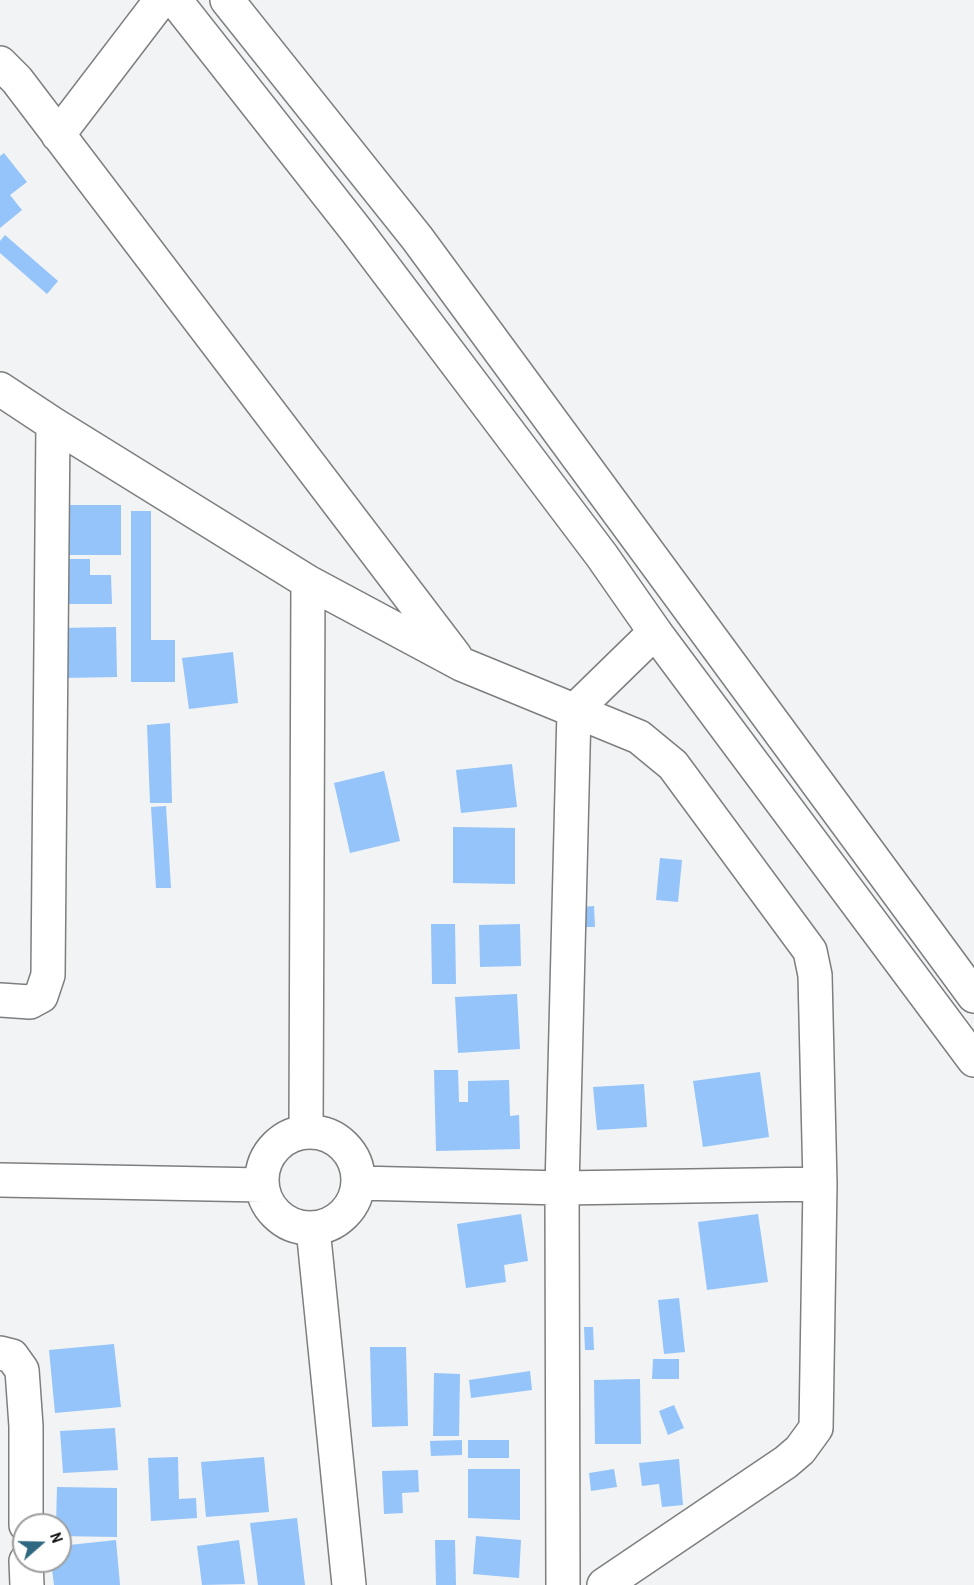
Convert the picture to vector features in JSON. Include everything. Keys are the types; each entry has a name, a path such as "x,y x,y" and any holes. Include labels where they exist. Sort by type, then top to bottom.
{"street":[{"path":"58,135 161,0"},
{"path":"175,0 356,230 602,556 655,632 974,1060"},
{"path":"227,0 417,238 974,996"},
{"path":"0,63 17,80 461,664"},
{"path":"0,389 308,582 461,664 639,737 673,765 810,951 815,975 819,1184 816,1428 800,1450 786,1462 604,1585"},
{"path":"0,1000 30,1002 41,996 48,975 53,424"},
{"path":"306,1131 308,582"},
{"path":"563,1585 562,1188 573,711 655,632"},
{"path":"306,1131 322,1133 338,1140 349,1152 357,1167 358,1183 349,1209 339,1219 313,1228 298,1227 285,1221 274,1212 266,1199 262,1185 262,1170 268,1155 278,1143 291,1135 306,1131"},
{"path":"0,1180 262,1185"},
{"path":"358,1183 562,1188 819,1184"},
{"path":"313,1228 348,1585"},
{"path":"0,1353 12,1356 22,1370 26,1426 26,1513"}],"building":[{"path":"4,153 27,182 10,195 22,210 0,228 0,156"},
{"path":"5,235 58,281 47,294 0,253 0,241"},
{"path":"61,505 121,505 121,555 61,555"},
{"path":"131,511 151,511 151,640 175,640 175,682 131,682"},
{"path":"54,559 90,559 90,575 111,575 112,604 55,604"},
{"path":"116,627 117,677 62,678 60,628"},
{"path":"233,652 238,703 189,709 182,658"},
{"path":"170,723 172,803 150,803 147,725"},
{"path":"512,764 517,807 461,813 456,770"},
{"path":"384,771 400,841 350,853 334,783"},
{"path":"166,806 171,888 156,888 151,807"},
{"path":"453,827 515,828 515,884 453,883"},
{"path":"660,858 682,860 678,902 656,900"},
{"path":"594,906 595,927 581,927 581,907"},
{"path":"431,924 455,924 456,984 432,984"},
{"path":"520,924 521,966 480,967 479,925"},
{"path":"517,994 520,1049 458,1053 455,997"},
{"path":"434,1070 458,1070 459,1102 468,1102 468,1081 509,1080 510,1116 519,1115 520,1149 436,1151"},
{"path":"760,1072 769,1137 703,1147 693,1081"},
{"path":"644,1084 647,1127 597,1130 593,1087"},
{"path":"521,1214 528,1261 504,1265 506,1282 466,1288 457,1224"},
{"path":"758,1214 768,1282 707,1290 698,1222"},
{"path":"679,1298 685,1352 664,1354 658,1300"},
{"path":"584,1327 593,1327 594,1350 585,1350"},
{"path":"114,1344 121,1407 55,1413 49,1350"},
{"path":"370,1347 406,1347 408,1426 372,1427"},
{"path":"653,1359 679,1359 679,1379 652,1379"},
{"path":"530,1371 532,1390 471,1398 469,1380"},
{"path":"434,1373 460,1374 459,1436 433,1436"},
{"path":"640,1379 641,1444 595,1444 594,1380"},
{"path":"674,1405 684,1428 668,1435 659,1411"},
{"path":"115,1428 118,1470 63,1473 60,1431"},
{"path":"462,1440 462,1455 431,1456 430,1441"},
{"path":"468,1440 509,1440 509,1458 468,1458"},
{"path":"178,1457 179,1499 196,1498 197,1518 151,1521 148,1458"},
{"path":"264,1457 269,1512 206,1517 201,1462"},
{"path":"679,1459 683,1505 662,1507 659,1484 642,1486 639,1463"},
{"path":"468,1469 520,1469 520,1520 468,1518"},
{"path":"614,1469 617,1487 591,1491 589,1473"},
{"path":"418,1470 419,1492 402,1493 403,1513 384,1514 382,1471"},
{"path":"57,1487 117,1488 117,1537 72,1536 72,1513 56,1513"},
{"path":"297,1518 305,1585 258,1585 250,1523"},
{"path":"476,1536 521,1540 519,1578 473,1574"},
{"path":"116,1540 120,1585 54,1585 52,1573 72,1573 72,1545"},
{"path":"239,1540 245,1584 202,1585 197,1546"},
{"path":"435,1540 455,1540 456,1585 436,1585"}]}
